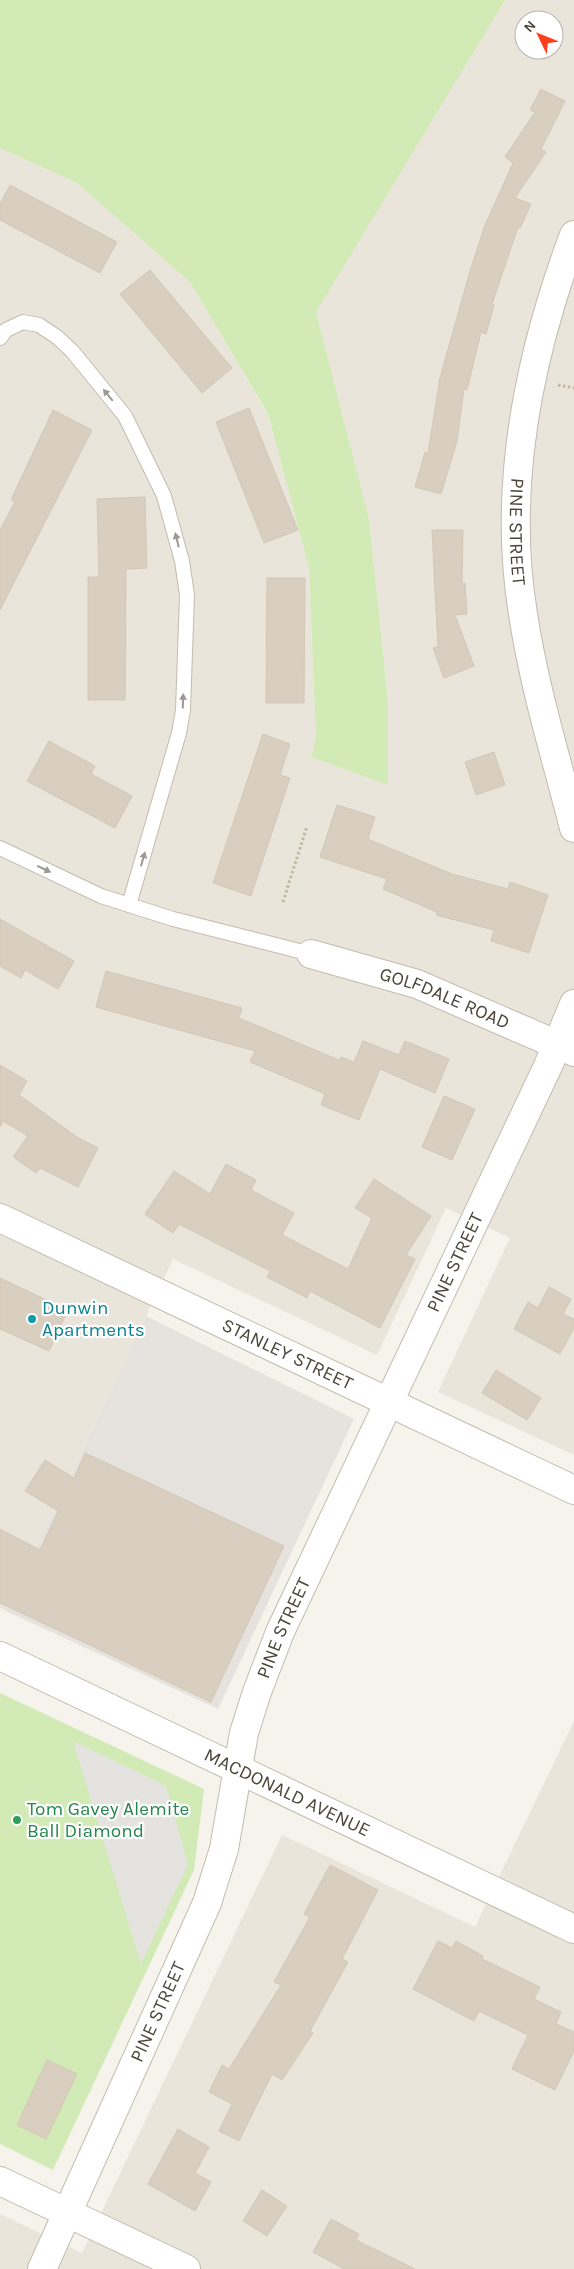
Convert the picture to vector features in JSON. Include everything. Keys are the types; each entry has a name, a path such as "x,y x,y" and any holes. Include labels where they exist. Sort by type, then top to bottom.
{"street":[{"name":"PINE STREET","path":"574,235 554,288 535,356 523,425 518,481 516,550 522,613 532,668 574,828"},
{"name":"GOLFDALE ROAD","path":"312,954 417,984 566,1049"},
{"name":"PINE STREET","path":"42,2269 208,1903 224,1849 244,1733 257,1692 280,1632 389,1403 566,1049 574,1004"},
{"name":"STANLEY STREET","path":"0,1218 574,1490"},
{"name":"MACDONALD AVENUE","path":"0,1656 574,1929"},
{"path":"0,2181 186,2269"}],"lane":[{"path":"0,338 6,330 23,322 39,325 57,337 72,351 125,416 164,496 182,561 187,595 182,710 179,733 129,906"},
{"path":"0,848 101,896 129,906 312,954"}],"path":[{"path":"558,384 574,388"},
{"path":"283,902 308,826"}],"shaded area":[{"path":"458,0 574,0 574,1455 438,1392 510,1238 446,1208 377,1355 173,1259 6,1611 0,1608 0,148 77,183 190,282 268,415 309,568 316,741 311,757 388,785 388,701 369,519 316,312"},
{"path":"146,1316 354,1419 218,1709 6,1611"},
{"path":"574,1721 574,2269 0,2269 0,2214 82,2253 282,1835 475,1927"},
{"path":"73,1741 166,1786 188,1864 141,1964"}],"green space":[{"path":"0,0 505,0 316,312 369,519 388,701 388,785 311,757 316,740 309,568 268,414 190,282 77,183 0,148"},
{"path":"0,1693 204,1789 194,1870 53,2170 0,2144"}],"building":[{"path":"541,89 565,101 541,149 546,152 515,198 531,204 520,228 518,227 492,304 494,305 486,334 481,332 467,390 464,389 457,441 441,494 415,487 425,452 428,453 440,378 470,271 485,225 513,163 505,157 535,112 530,110"},
{"path":"10,185 117,242 100,273 0,220 0,204"},
{"path":"150,270 232,368 202,393 120,294"},
{"path":"249,408 298,530 264,543 216,422"},
{"path":"53,410 92,430 0,610 0,530 15,502 11,500"},
{"path":"145,497 147,568 126,569 125,700 88,700 88,577 99,577 97,499"},
{"path":"432,530 463,530 462,584 465,583 467,614 455,615 474,666 444,678 433,648 438,647"},
{"path":"267,578 305,578 304,703 266,703"},
{"path":"263,734 290,744 280,775 290,778 251,896 213,883"},
{"path":"49,741 95,766 91,774 132,796 115,828 27,781"},
{"path":"494,752 505,785 476,795 465,762"},
{"path":"337,805 375,817 368,839 452,874 508,889 510,882 548,895 529,953 491,941 494,930 436,915 437,912 383,889 387,879 320,857"},
{"path":"0,919 74,961 58,989 25,970 21,978 0,966"},
{"path":"106,971 242,1008 239,1018 339,1060 341,1057 354,1062 363,1041 399,1055 405,1041 449,1059 435,1093 380,1069 359,1120 321,1105 325,1094 250,1062 255,1051 96,1007"},
{"path":"0,1065 27,1081 19,1095 77,1137 98,1148 78,1187 40,1168 36,1173 13,1157 28,1136 3,1121 0,1127"},
{"path":"444,1096 475,1109 452,1160 422,1147"},
{"path":"226,1164 256,1180 251,1190 294,1213 282,1235 348,1269 372,1218 355,1208 374,1179 431,1216 406,1255 415,1259 380,1328 310,1291 307,1298 267,1277 270,1271 179,1224 173,1233 145,1214 174,1171 210,1194"},
{"name":"Dunwin Apartments","path":"0,1278 68,1310 49,1351 0,1329"},
{"path":"549,1287 571,1299 563,1314 574,1319 574,1328 560,1354 514,1329 528,1302 538,1308"},
{"path":"496,1370 541,1398 527,1420 482,1393"},
{"path":"85,1453 284,1546 211,1702 0,1603 0,1529 40,1550 58,1511 25,1491 45,1460 74,1478"},
{"path":"330,1865 378,1890 342,1959 348,1962 310,2031 313,2033 282,2080 272,2074 239,2141 219,2131 232,2104 209,2092 222,2065 229,2069 281,1985 274,1982 310,1917 304,1914"},
{"path":"438,1941 452,1948 456,1941 483,1956 482,1959 540,1987 534,1999 561,2012 556,2024 574,2032 574,2051 555,2090 512,2069 528,2035 479,2011 474,2021 413,1989"},
{"path":"47,2060 77,2074 46,2139 17,2125"},
{"path":"178,2129 209,2147 195,2173 211,2182 195,2211 148,2184"},
{"path":"262,2190 287,2206 267,2236 243,2221"},
{"path":"331,2219 359,2234 356,2240 415,2269 344,2269 313,2252"}],"place":[{"name":"Dunwin Apartments","path":"32,1319"},
{"name":"Tom Gavey Alemite Ball Diamond","path":"17,1820"}]}
